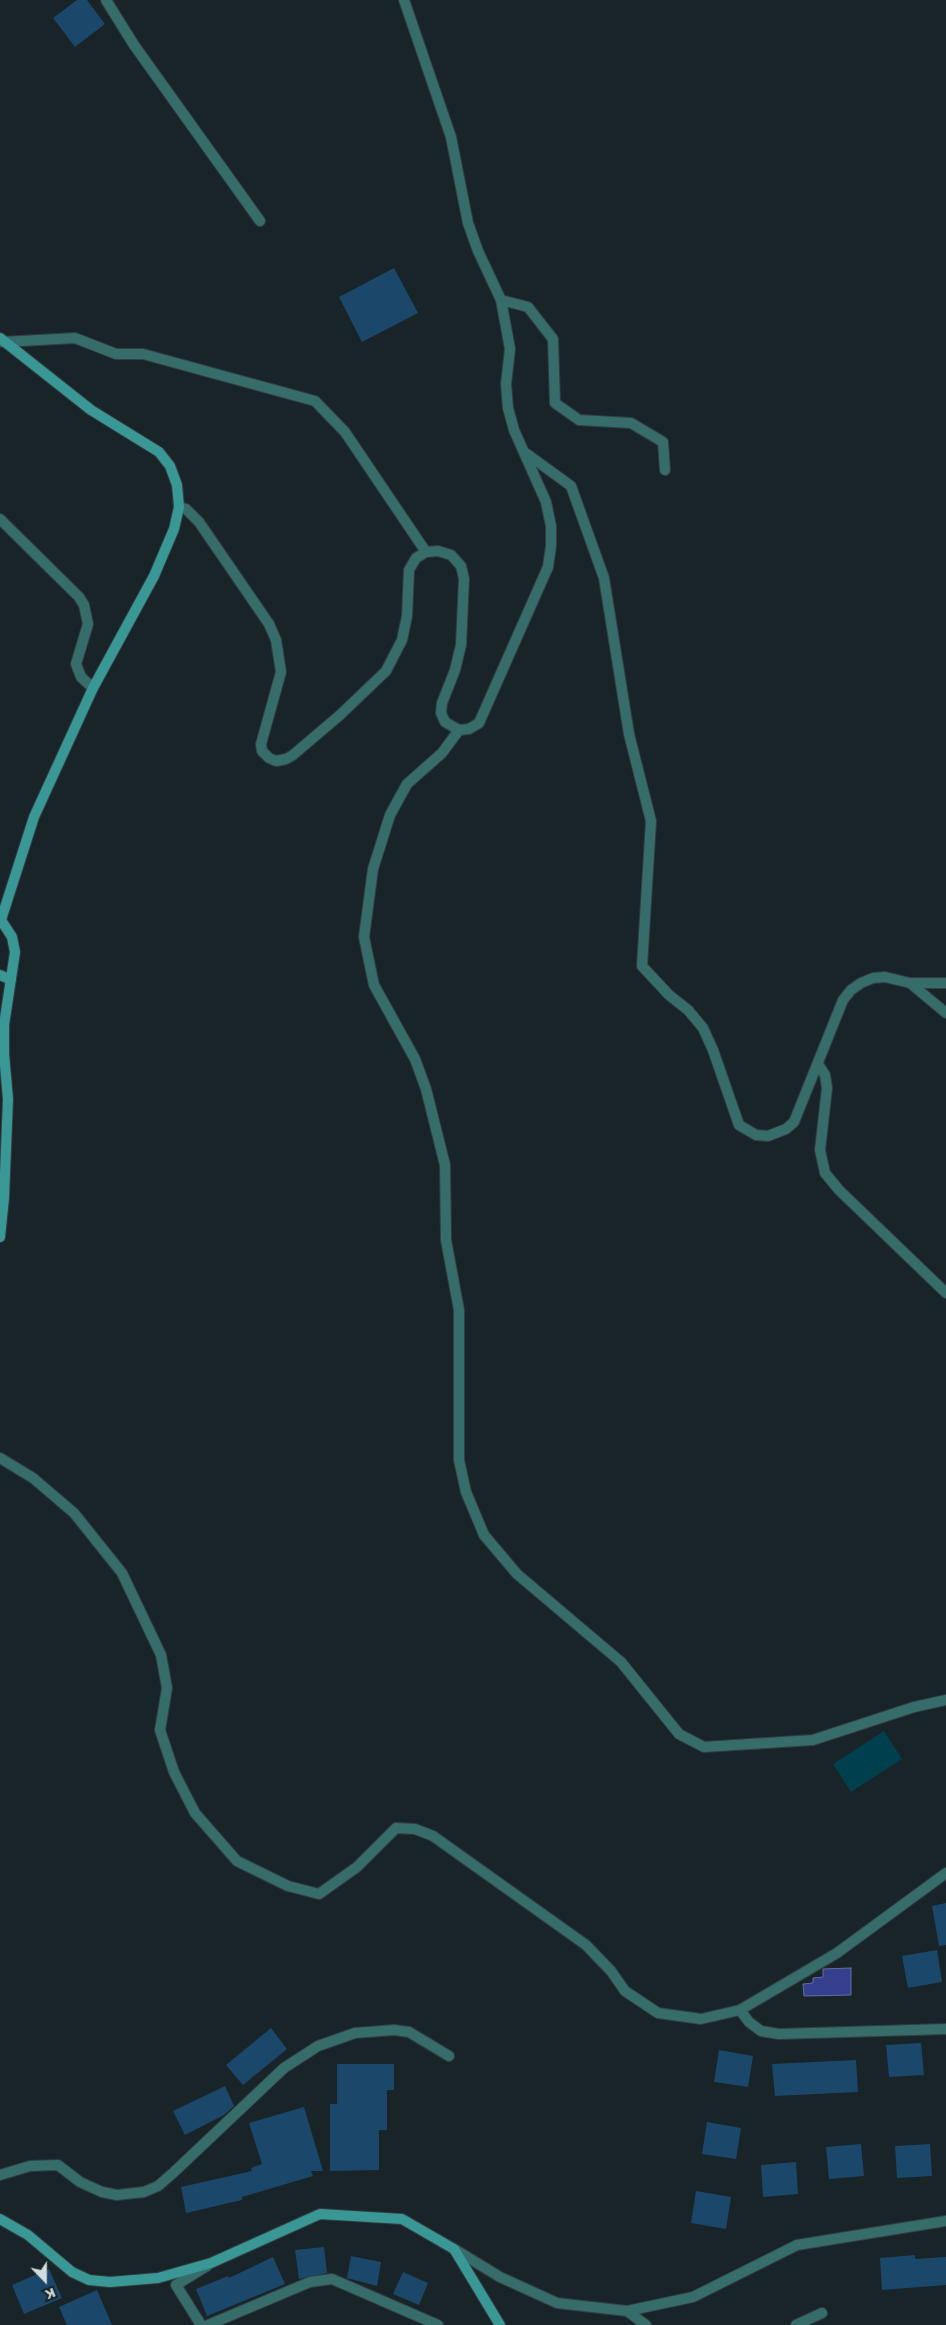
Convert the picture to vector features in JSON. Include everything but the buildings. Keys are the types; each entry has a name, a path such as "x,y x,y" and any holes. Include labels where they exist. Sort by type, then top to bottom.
{"street":[{"path":"106,0 134,45 260,221"},
{"path":"179,507 186,509 199,522 269,624 276,640 281,672 261,744 265,756 276,761 293,755 340,715 386,670 402,640 406,616 409,570 416,558 426,552 438,551 451,555 461,566 464,579 461,645 455,670 442,703 441,714 445,722 459,730 469,729 479,723 548,567 551,526 546,502 526,453 514,430 508,408 506,384 510,348 501,300 478,251 468,223 452,137 404,0"},
{"path":"501,300 528,307 553,339 555,403 579,420 630,423 663,442 665,470"},
{"path":"1,340 75,338 116,354 143,354 315,401 345,432 426,552"},
{"path":"0,1237 8,1099 3,1015 15,952 8,928 1,921 34,817 93,688 154,576 174,529 179,507 178,485 170,466 159,452 91,410 1,340"},
{"path":"526,453 570,486 604,578 629,734 651,821 642,966 669,995 688,1010 703,1028 740,1124 747,1131 756,1135 768,1136 786,1129 794,1122 843,1000 851,990 861,983 873,978 885,978 910,983 946,983"},
{"path":"0,519 79,597 84,605 88,624 76,664 81,677 93,688"},
{"path":"459,730 442,753 406,784 390,815 373,869 364,937 374,985 415,1058 426,1089 445,1165 446,1240 459,1310 459,1460 466,1492 484,1535 517,1574 620,1662 679,1734 704,1747 813,1740 914,1707 946,1700"},
{"path":"0,975 11,980"},
{"path":"910,983 946,1013"},
{"path":"818,1064 825,1075 827,1088 820,1150 825,1173 839,1190 946,1293"},
{"path":"0,1133 6,1144"},
{"path":"0,1458 33,1478 74,1513 122,1573 161,1655 167,1688 160,1730 174,1772 195,1813 237,1861 288,1886 319,1894 357,1866 396,1828 415,1829 433,1836 586,1945 611,1971 625,1991 658,2013 701,2019 740,2010 837,1953 946,1873"},
{"path":"740,2010 749,2022 761,2031 779,2034 946,2029"},
{"path":"0,2175 30,2166 58,2165 80,2182 102,2192 117,2195 144,2192 158,2186 173,2173 284,2068 318,2046 354,2033 394,2030 409,2032 449,2056"},
{"path":"201,2325 176,2285 211,2263 320,2214 402,2219 500,2277 557,2303 627,2311 693,2297 797,2245 946,2221"},
{"path":"0,2219 28,2235 72,2272 89,2280 131,2281 158,2278 211,2263"},
{"path":"454,2249 500,2325"},
{"path":"208,2325 310,2282 332,2279 438,2325"},
{"path":"627,2311 646,2325"},
{"path":"796,2325 822,2313"}],"shaded area":[{"path":"884,1731 902,1759 851,1792 833,1764"},
{"path":"851,1968 851,1995 804,1996 803,1984 813,1983 813,1978 823,1977 823,1969"}]}
